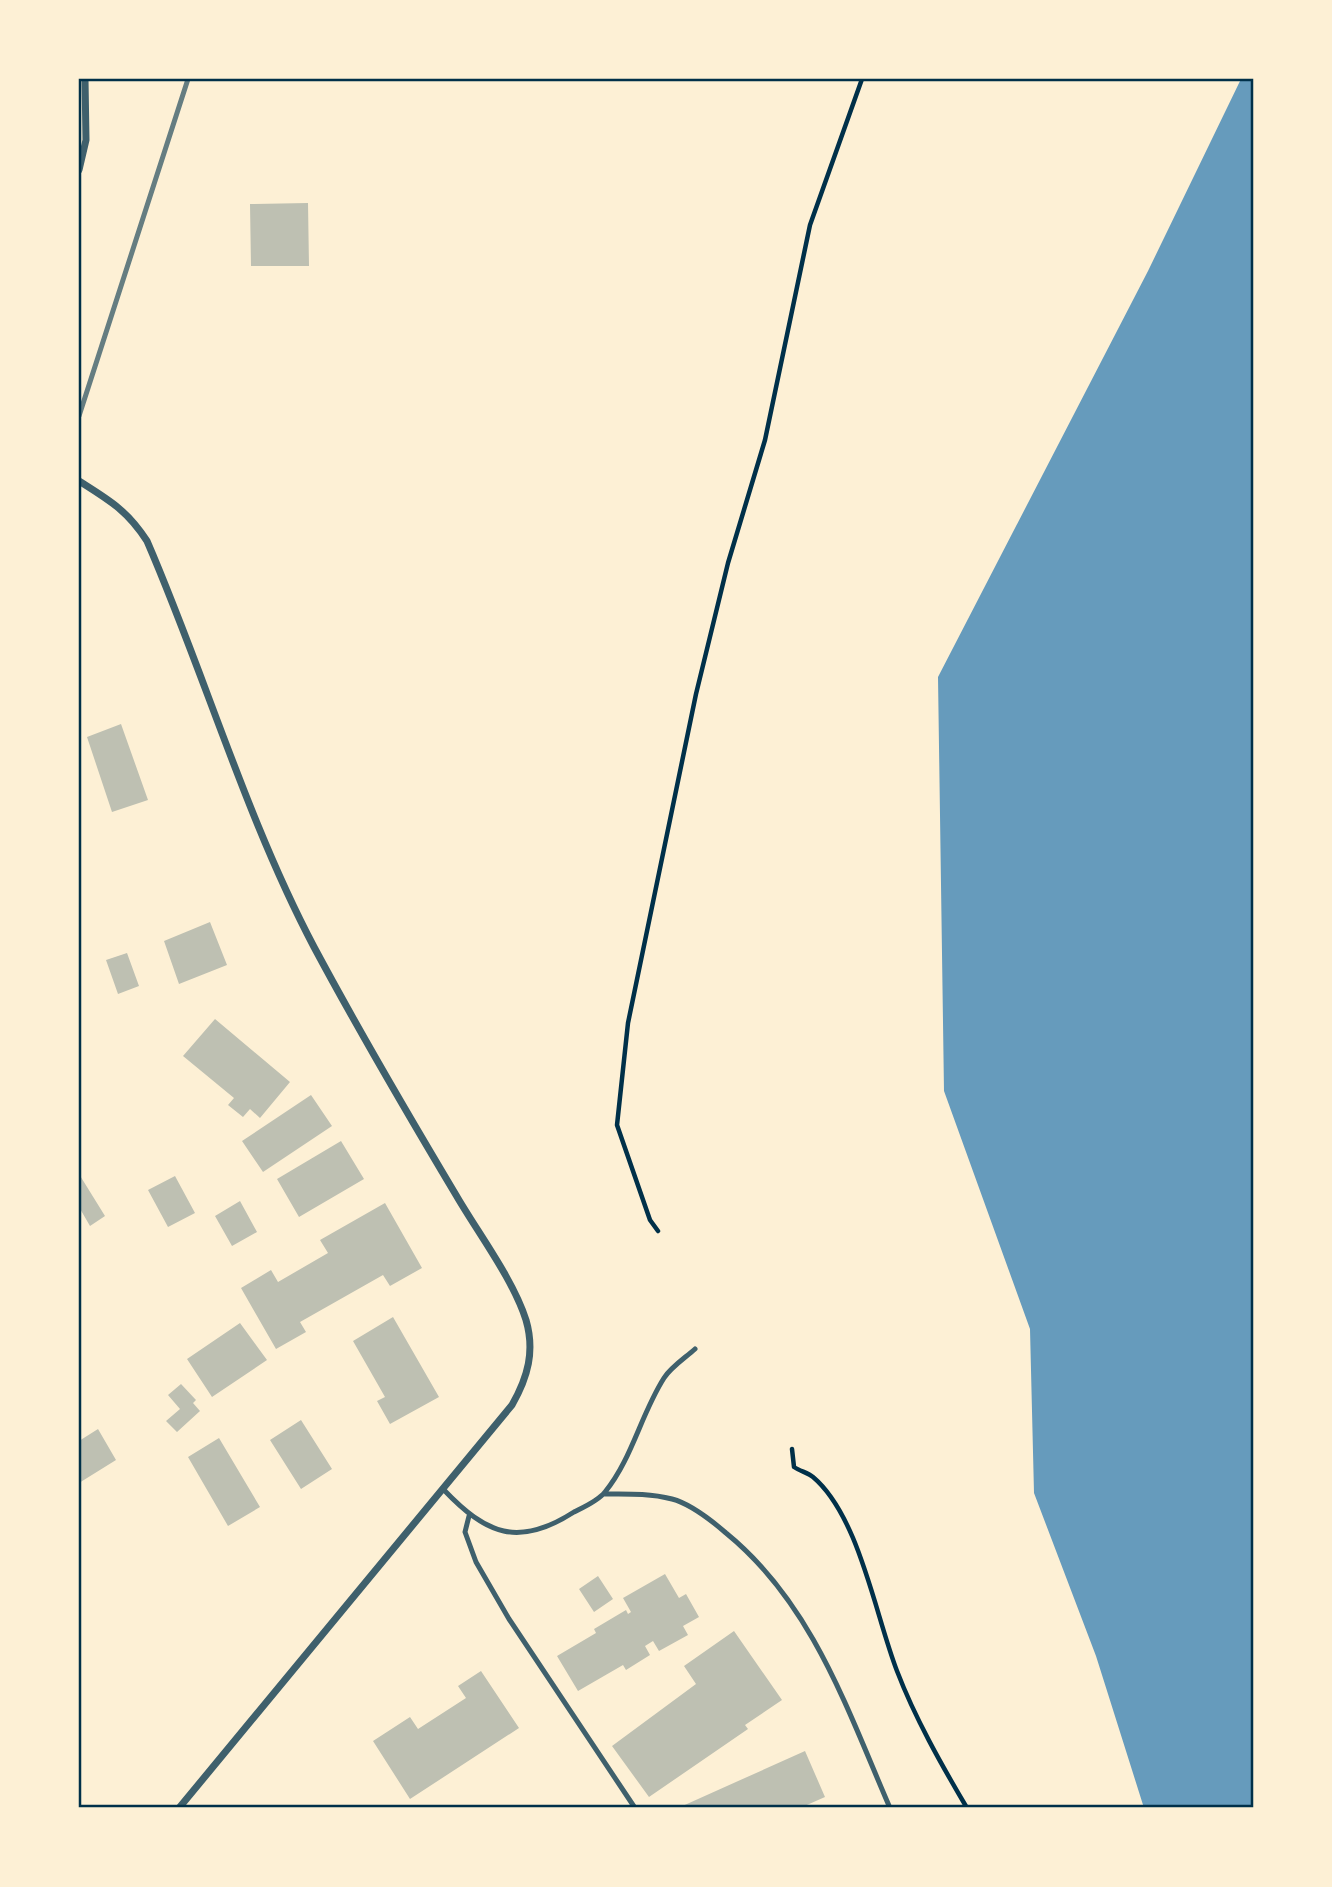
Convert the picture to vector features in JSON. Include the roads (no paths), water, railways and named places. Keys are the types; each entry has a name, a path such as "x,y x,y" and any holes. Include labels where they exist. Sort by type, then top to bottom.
{"street":[{"path":"79,170 86,141 85,79"},
{"path":"79,481 115,502 147,541 228,748 309,936 365,1043 525,1318 530,1340 530,1364 524,1385 512,1405 179,1808"}],"lane":[{"path":"444,1490 469,1516 486,1527 509,1532 537,1530 558,1522 604,1494 621,1467 665,1377 695,1349"},
{"path":"604,1494 647,1493 676,1500 710,1520 744,1547 782,1587 812,1633 890,1808"},
{"path":"469,1516 465,1532 476,1562 509,1619 635,1808"}],"water":[{"path":"1241,79 1253,79 1253,1808 1144,1808 1096,1656 1034,1493 1030,1329 944,1091 938,677 1148,271"}],"railway":[{"path":"79,416 188,79"}]}
